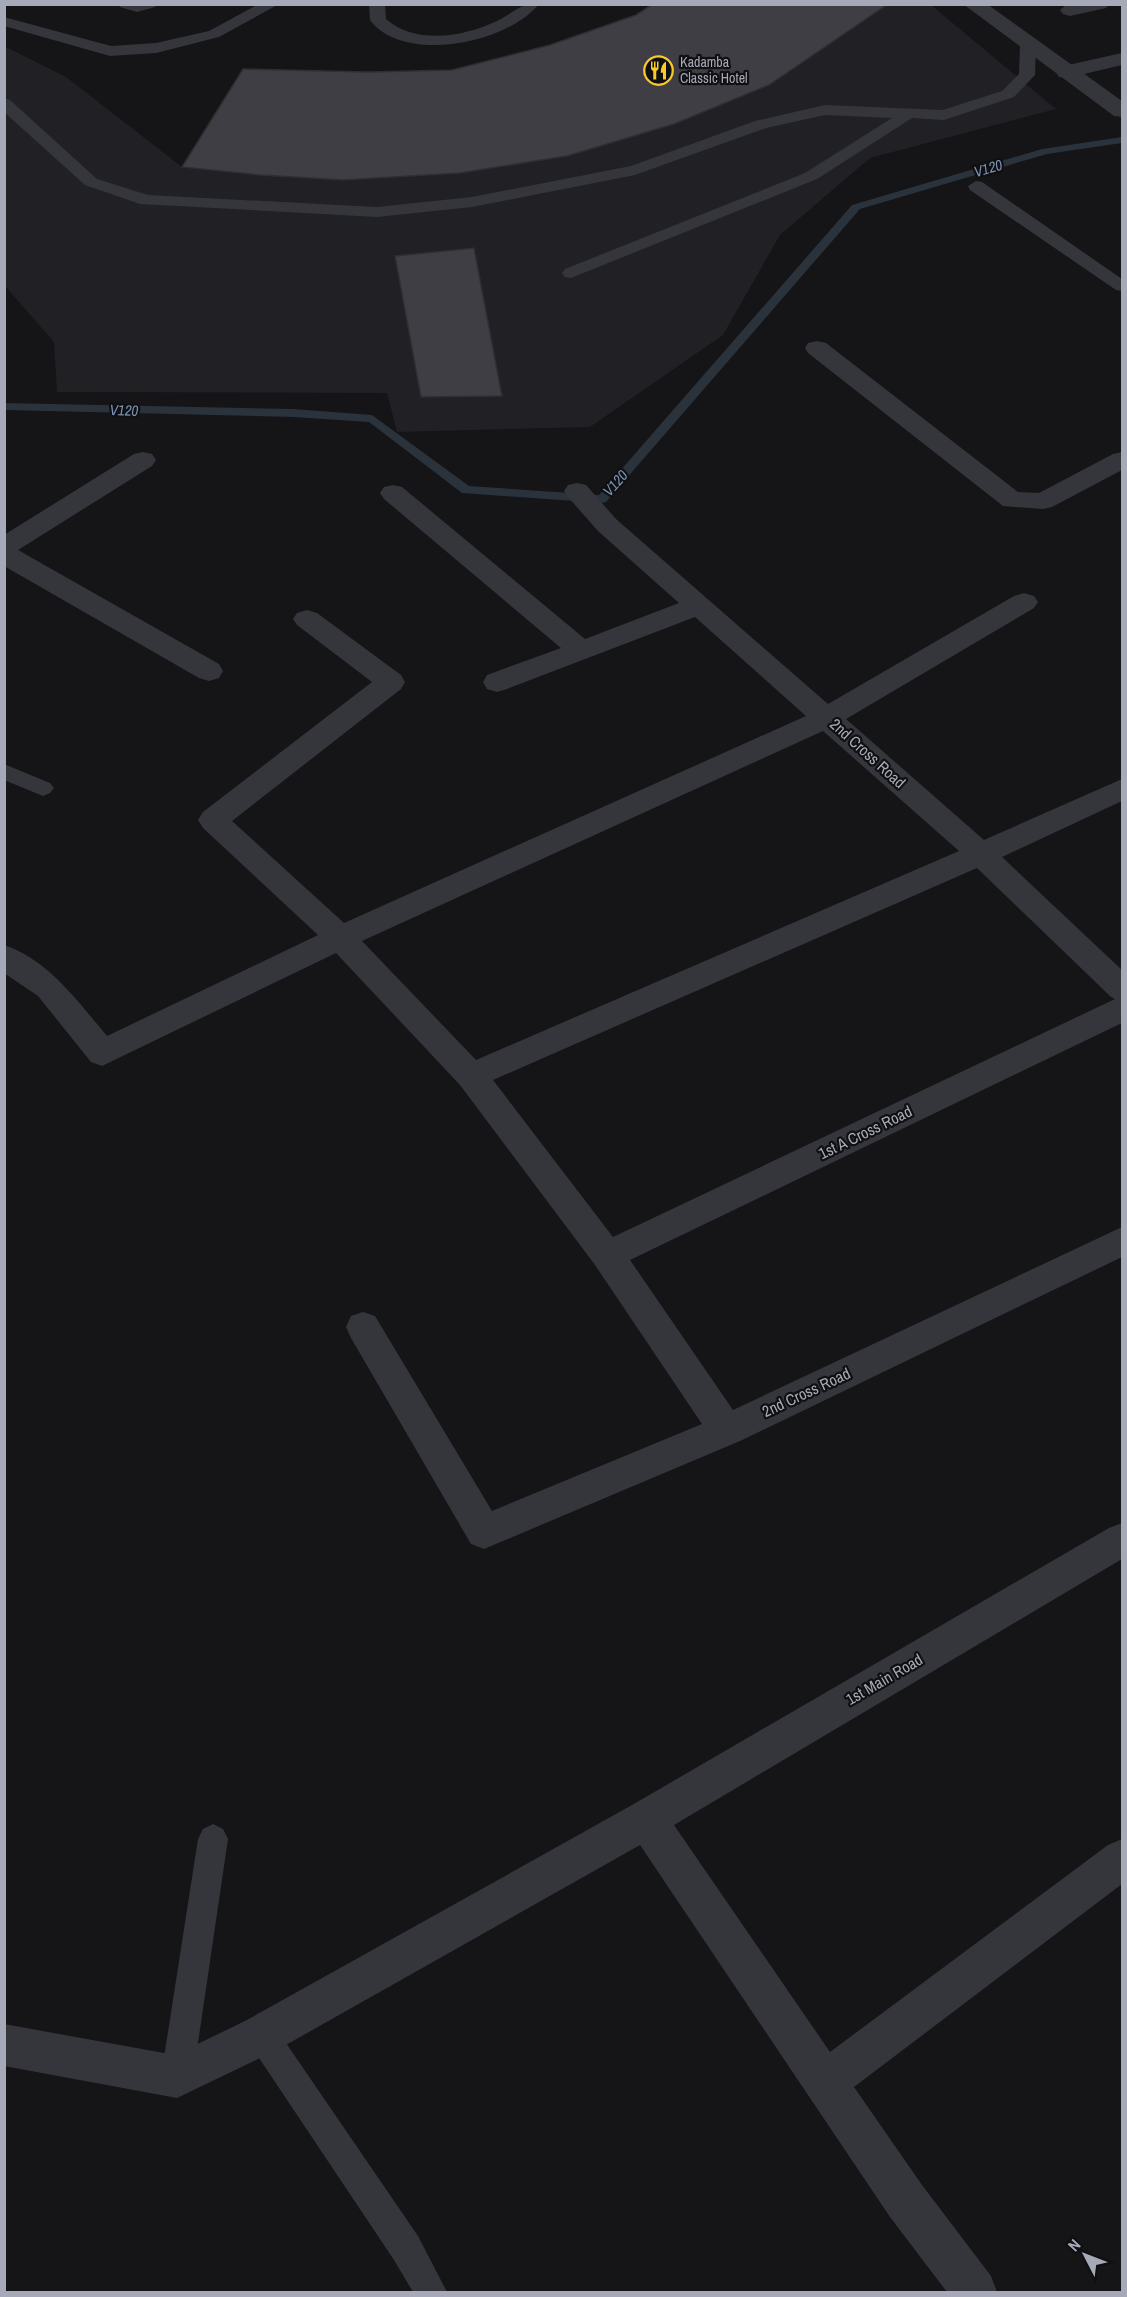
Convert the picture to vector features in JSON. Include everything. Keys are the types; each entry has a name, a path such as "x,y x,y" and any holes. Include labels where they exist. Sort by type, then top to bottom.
{"street":[{"path":"973,4 1122,111"},
{"path":"1071,10 1099,4"},
{"path":"1067,72 1122,59"},
{"path":"818,348 1012,500 1043,501 1122,460"},
{"path":"4,547 143,460"},
{"path":"393,493 582,651"},
{"name":"2nd Cross Road","path":"592,508 699,606 828,717 981,854 1122,989"},
{"path":"4,554 209,671"},
{"path":"4,957 49,988 102,1053 340,938 828,717 1024,602"},
{"path":"497,682 699,606"},
{"path":"307,619 392,682 213,820 340,938 471,1076 607,1256 727,1430"},
{"path":"471,1076 981,854 1122,789"},
{"name":"1st A Cross Road","path":"607,1256 1122,1009"},
{"name":"2nd Cross Road","path":"363,1327 484,1532 727,1430 1122,1241"},
{"name":"1st Main Road","path":"177,2077 262,2035 646,1819 1122,1540"},
{"path":"646,1819 906,2201 975,2292"},
{"path":"825,2083 1122,1859"},
{"path":"4,2045 177,2077"}],"lane":[{"path":"125,4 137,7 150,4"},
{"path":"4,21 110,51 156,48 214,34 272,4"},
{"path":"377,4 378,20 394,32 418,39 451,40 488,31 525,12 532,4"},
{"path":"4,103 91,182 146,200 377,212 472,202 635,170 761,124 825,110 944,114 1008,94 1028,75 1028,45"},
{"path":"571,273 810,176 910,113"},
{"path":"976,186 1122,286"},
{"path":"4,771 43,788"},
{"path":"177,2077 213,1839"},
{"path":"262,2035 406,2248 431,2292"}],"shaded area":[{"path":"874,5 931,5 1056,109 870,158 780,235 723,335 590,427 397,432 387,393 57,392 54,342 5,286 4,46 66,77 182,167 343,180 460,173 567,156 674,124 769,85 841,36"}],"building":[{"path":"653,4 888,4 769,85 674,124 567,156 460,173 343,180 182,167 243,69 368,72 452,70 550,45 636,15"},
{"path":"474,248 502,396 421,397 395,256"}],"waterway":[{"name":"V120","path":"4,406 293,413 372,419 466,490 602,499 856,207 1046,151 1122,140"}],"place":[{"name":"Kadamba Classic Hotel","path":"659,70"}]}
